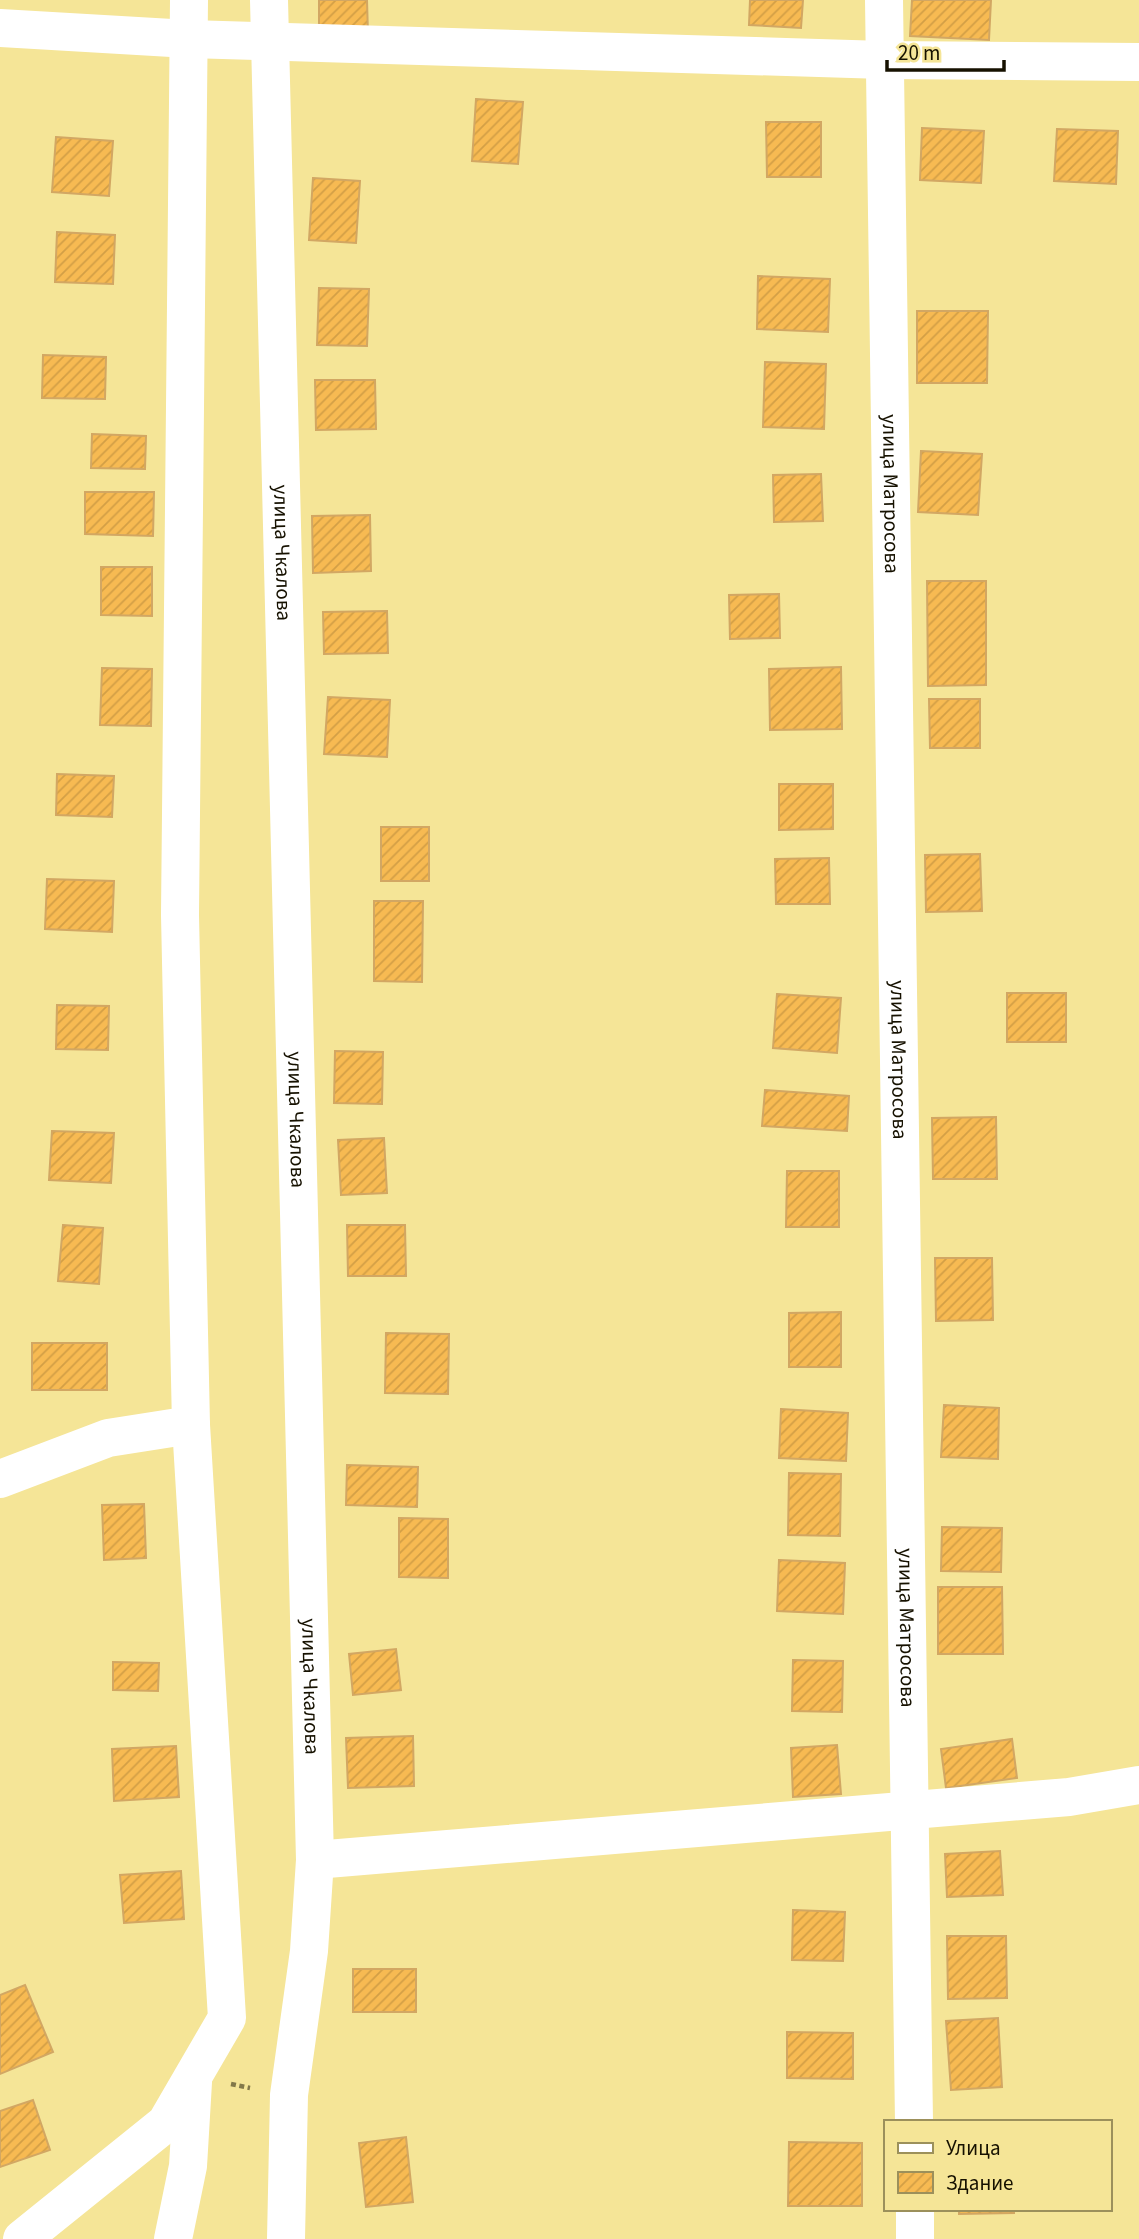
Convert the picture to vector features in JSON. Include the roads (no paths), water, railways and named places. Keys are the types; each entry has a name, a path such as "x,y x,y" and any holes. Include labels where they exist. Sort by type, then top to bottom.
{"street":[{"path":"22,2239 166,2123 227,2018 191,1425 180,915 189,0"},
{"name":"улица Чкалова","path":"269,0 314,1860 309,1951 289,2095 286,2239"},
{"name":"улица Матросова","path":"884,0 914,2120"},
{"path":"0,28 189,39 884,60 1139,62"},
{"path":"0,1479 108,1438 191,1425"},
{"path":"314,1860 1069,1797 1139,1785"},
{"path":"173,2239 188,2166 193,2076"},
{"path":"915,2211 915,2239"},
{"path":"0,2230 4,2239"}]}
